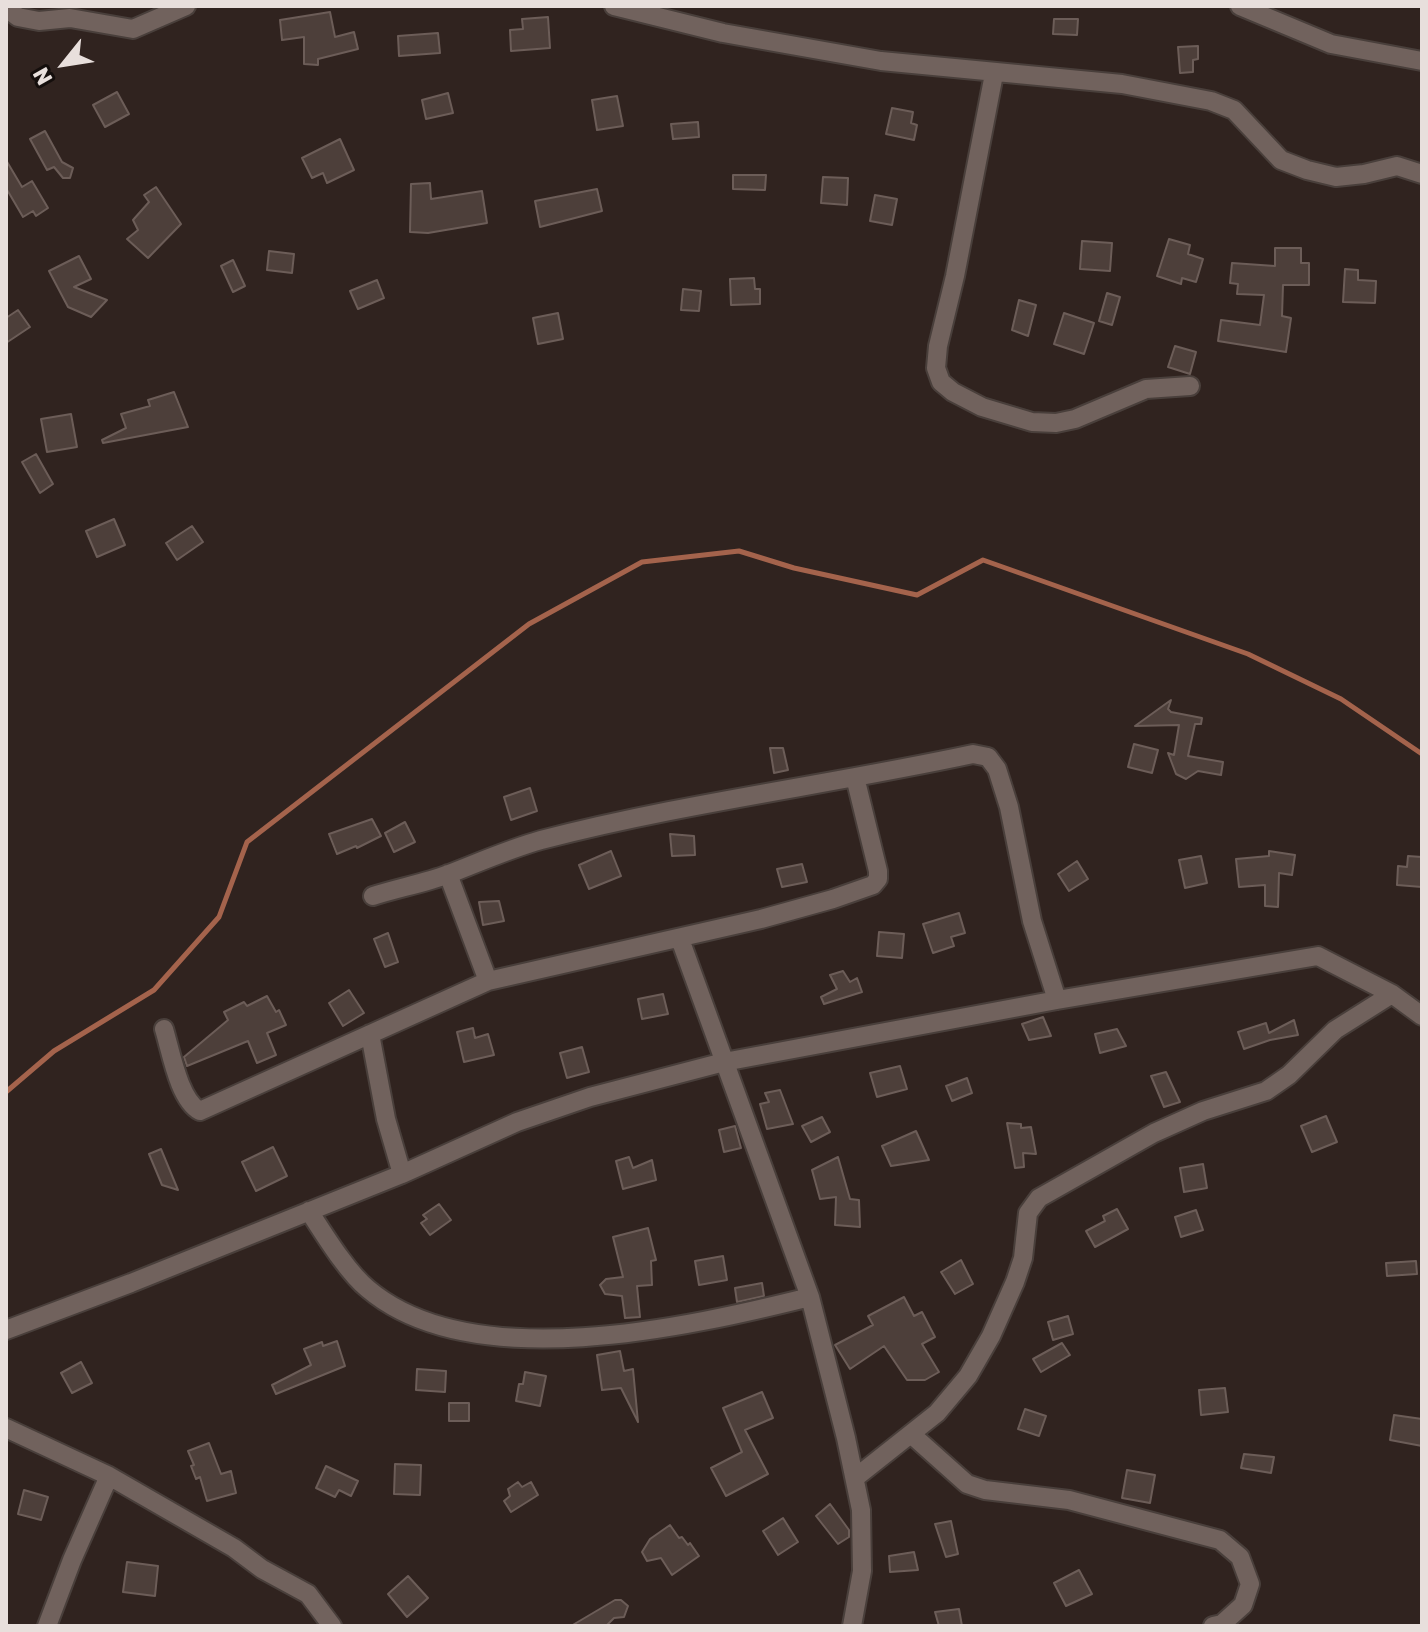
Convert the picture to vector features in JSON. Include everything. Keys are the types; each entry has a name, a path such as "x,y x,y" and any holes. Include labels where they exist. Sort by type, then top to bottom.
{"street":[{"path":"6,8 18,17 39,21 70,18 133,29 186,6"},
{"path":"614,6 738,36 881,61 1122,84 1211,101 1234,110 1281,160 1307,170 1336,177 1397,166 1422,174"},
{"path":"1240,6 1331,44 1422,61"},
{"path":"994,74 955,276 938,346 936,368 941,382 982,407 1032,422 1056,423 1075,419 1146,389 1190,386"},
{"path":"373,896 448,874 491,855 587,829 973,754 988,757 997,769 1009,807 1032,921 1057,1000"},
{"path":"164,1029 185,1098 200,1111 488,981 761,919 873,885 878,879 878,871 855,777"},
{"path":"448,874 488,981"},
{"path":"680,939 810,1297 861,1510 862,1571 852,1626"},
{"path":"6,1330 402,1174 517,1122 590,1097 724,1062 1057,1000 1318,956 1392,994 1422,1016"},
{"path":"855,1478 937,1413 968,1376 991,1336 1023,1258 1028,1213 1039,1198 1154,1133 1203,1111 1266,1091 1289,1075 1335,1030 1392,994"},
{"path":"370,1034 386,1119 402,1174"},
{"path":"309,1211 365,1288 389,1304 427,1323 509,1339 604,1335 706,1321 810,1297"},
{"path":"6,1428 109,1476 308,1594 332,1626"},
{"path":"911,1434 967,1484 985,1490 1069,1500 1220,1540 1240,1557 1250,1584 1243,1605 1222,1624 1213,1626"},
{"path":"47,1626 109,1476"}],"building":[{"path":"330,12 335,37 354,32 358,49 318,59 318,65 304,64 304,37 282,40 280,20"},
{"path":"548,17 550,48 511,51 510,30 523,29 522,19"},
{"path":"1054,19 1078,19 1077,35 1053,34"},
{"path":"438,33 440,53 399,56 398,36"},
{"path":"1198,46 1198,59 1193,60 1193,72 1180,73 1178,47"},
{"path":"117,92 129,114 105,127 93,105"},
{"path":"448,93 453,113 426,119 422,100"},
{"path":"617,96 623,126 597,130 592,100"},
{"path":"892,108 913,112 911,123 917,125 914,140 886,134"},
{"path":"698,122 699,137 673,139 671,124"},
{"path":"45,131 62,162 73,168 70,178 63,178 54,167 47,170 30,139"},
{"path":"340,139 354,170 327,183 323,173 312,178 302,158"},
{"path":"6,160 22,187 32,181 48,208 36,216 33,211 23,217 6,188"},
{"path":"733,175 766,175 765,190 733,189"},
{"path":"823,177 848,178 847,205 821,203"},
{"path":"430,183 431,199 482,191 487,223 428,233 410,232 411,184"},
{"path":"156,187 181,224 148,258 127,239 138,230 133,220 149,202 144,195"},
{"path":"597,189 602,211 540,227 535,201"},
{"path":"875,195 897,199 892,225 870,221"},
{"path":"1169,239 1190,245 1188,254 1203,259 1196,282 1182,278 1181,284 1157,276"},
{"path":"1082,241 1112,243 1110,271 1080,269"},
{"path":"1275,248 1301,248 1301,263 1309,263 1309,285 1283,285 1282,316 1291,318 1286,352 1218,341 1221,320 1260,325 1264,295 1237,294 1238,284 1230,283 1232,263 1275,266"},
{"path":"269,251 294,254 292,273 267,270"},
{"path":"79,256 91,279 74,287 107,300 91,317 68,307 49,271"},
{"path":"233,260 245,286 233,292 221,266"},
{"path":"1345,269 1358,270 1358,280 1376,281 1375,303 1343,302"},
{"path":"754,278 755,289 760,289 760,304 731,305 730,279"},
{"path":"377,280 384,298 358,309 350,291"},
{"path":"683,289 701,291 699,311 681,310"},
{"path":"1107,293 1120,297 1112,325 1099,321"},
{"path":"1019,300 1036,305 1028,336 1012,330"},
{"path":"18,310 30,327 6,343 6,318"},
{"path":"558,313 563,339 538,344 533,318"},
{"path":"1064,313 1094,323 1084,354 1054,344"},
{"path":"1175,346 1196,352 1190,374 1168,367"},
{"path":"174,392 188,427 103,443 102,440 126,428 121,414 150,406 148,400"},
{"path":"71,414 77,447 47,452 41,419"},
{"path":"36,454 53,484 40,493 22,462"},
{"path":"114,519 125,545 97,557 86,531"},
{"path":"192,526 203,542 177,560 166,543"},
{"path":"1171,700 1168,709 1171,712 1202,718 1201,724 1195,724 1188,756 1223,762 1221,775 1198,771 1186,779 1176,774 1168,753 1174,755 1179,725 1135,726"},
{"path":"1134,744 1158,750 1152,773 1128,767"},
{"path":"770,748 783,748 788,770 774,773"},
{"path":"530,788 537,811 511,820 504,797"},
{"path":"372,819 381,836 337,854 329,834"},
{"path":"405,822 415,842 394,852 385,833"},
{"path":"670,834 694,836 695,855 672,856"},
{"path":"611,851 621,876 589,889 579,865"},
{"path":"1269,851 1295,855 1292,875 1279,873 1278,907 1265,906 1265,885 1239,887 1236,859 1269,856"},
{"path":"1201,856 1207,883 1185,888 1179,860"},
{"path":"1408,856 1422,857 1422,887 1397,885 1398,866 1407,867"},
{"path":"1077,861 1088,879 1069,891 1058,874"},
{"path":"802,864 807,882 782,887 777,869"},
{"path":"499,901 504,921 483,925 479,902"},
{"path":"959,913 965,933 951,937 954,946 933,953 923,924"},
{"path":"879,932 904,934 902,958 877,956"},
{"path":"388,933 398,962 385,967 374,939"},
{"path":"843,971 850,982 857,978 862,992 824,1004 821,997 837,989 830,975"},
{"path":"349,990 364,1013 343,1026 329,1003"},
{"path":"663,994 668,1014 642,1019 638,999"},
{"path":"267,996 286,1025 267,1033 276,1055 257,1063 248,1041 187,1066 184,1057 228,1020 224,1012"},
{"path":"1043,1017 1051,1036 1029,1040 1022,1024"},
{"path":"1294,1020 1298,1035 1244,1049 1238,1032 1266,1023 1269,1033"},
{"path":"473,1028 475,1038 488,1034 494,1055 464,1062 457,1032"},
{"path":"1117,1029 1126,1046 1100,1053 1095,1034"},
{"path":"582,1047 589,1072 567,1078 560,1053"},
{"path":"900,1066 907,1089 877,1097 870,1073"},
{"path":"1166,1072 1180,1102 1164,1107 1151,1076"},
{"path":"967,1078 972,1093 952,1101 946,1086"},
{"path":"780,1090 793,1124 767,1129 760,1104 769,1102 765,1093"},
{"path":"1326,1116 1337,1142 1312,1152 1301,1126"},
{"path":"822,1117 830,1132 811,1142 802,1126"},
{"path":"1007,1123 1021,1124 1021,1128 1031,1127 1036,1154 1023,1153 1024,1167 1015,1168"},
{"path":"735,1126 741,1148 724,1152 719,1130"},
{"path":"916,1131 929,1160 891,1166 882,1146"},
{"path":"273,1147 287,1176 256,1191 242,1162"},
{"path":"161,1149 178,1190 162,1185 149,1154"},
{"path":"629,1157 633,1168 652,1160 656,1180 623,1189 616,1161"},
{"path":"838,1157 850,1199 859,1200 860,1227 835,1225 836,1197 820,1199 812,1170"},
{"path":"1203,1164 1207,1188 1184,1192 1180,1168"},
{"path":"439,1204 451,1220 430,1235 421,1223 427,1219 423,1215"},
{"path":"1117,1209 1128,1229 1095,1247 1086,1231 1105,1221 1103,1216"},
{"path":"1196,1210 1203,1230 1181,1237 1175,1217"},
{"path":"648,1228 656,1260 651,1261 652,1285 637,1286 640,1317 625,1318 622,1296 605,1294 600,1285 606,1279 623,1277 613,1237"},
{"path":"723,1256 727,1280 699,1285 695,1261"},
{"path":"961,1260 973,1284 955,1294 941,1272"},
{"path":"1416,1261 1417,1274 1387,1276 1386,1263"},
{"path":"762,1283 764,1296 737,1302 735,1288"},
{"path":"904,1297 914,1316 922,1312 935,1337 922,1344 939,1372 925,1380 907,1380 884,1346 850,1369 835,1345 873,1325 868,1316"},
{"path":"1068,1316 1073,1334 1053,1340 1048,1322"},
{"path":"337,1341 345,1366 276,1394 272,1385 311,1365 304,1349 322,1342 323,1346"},
{"path":"1062,1343 1070,1355 1041,1372 1033,1359"},
{"path":"620,1351 624,1371 633,1369 638,1422 621,1388 602,1390 597,1355"},
{"path":"81,1362 92,1383 72,1393 61,1373"},
{"path":"417,1369 446,1371 445,1392 416,1390"},
{"path":"525,1372 546,1376 540,1406 516,1401"},
{"path":"1225,1388 1228,1412 1201,1415 1199,1390"},
{"path":"762,1392 773,1418 745,1430 768,1474 726,1496 711,1468 742,1452 723,1408"},
{"path":"449,1403 469,1403 469,1421 449,1421"},
{"path":"1025,1409 1046,1416 1039,1436 1018,1429"},
{"path":"1394,1415 1422,1419 1422,1446 1390,1440"},
{"path":"209,1443 221,1474 231,1471 236,1493 207,1501 200,1477 196,1479 191,1466 194,1465 188,1451"},
{"path":"1244,1454 1274,1457 1271,1473 1241,1468"},
{"path":"395,1464 421,1465 420,1495 394,1494"},
{"path":"326,1466 358,1481 351,1496 339,1490 335,1497 316,1488"},
{"path":"1127,1470 1155,1475 1150,1503 1122,1498"},
{"path":"518,1482 522,1487 531,1482 538,1495 511,1512 504,1501 510,1496 508,1489"},
{"path":"24,1490 48,1497 41,1520 18,1514"},
{"path":"830,1504 849,1530 849,1537 838,1544 816,1516"},
{"path":"783,1518 798,1542 778,1555 763,1531"},
{"path":"951,1521 958,1554 946,1557 935,1524"},
{"path":"670,1525 699,1556 672,1575 661,1558 647,1561 642,1552 650,1539"},
{"path":"914,1552 918,1570 890,1572 889,1556"},
{"path":"127,1562 158,1566 155,1596 123,1592"},
{"path":"1079,1570 1092,1594 1066,1606 1054,1583"},
{"path":"408,1576 428,1598 407,1617 388,1594"},
{"path":"615,1600 621,1600 628,1606 624,1617 614,1618 606,1626 571,1626"},
{"path":"959,1609 962,1626 939,1626 935,1612"}],"waterway":[{"path":"6,1092 54,1051 154,990 219,917 247,842 529,624 642,562 739,551 794,568 917,595 983,560 1248,654 1341,699 1422,754"}]}
